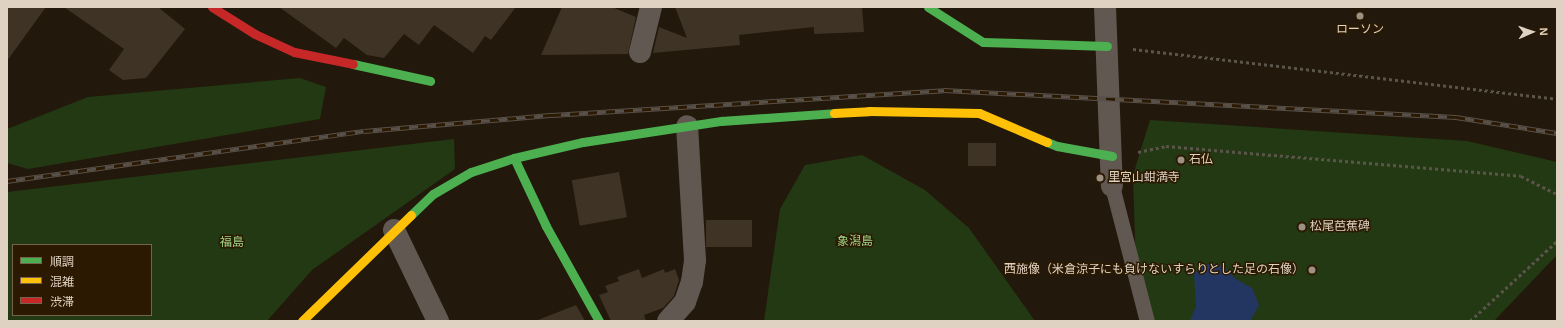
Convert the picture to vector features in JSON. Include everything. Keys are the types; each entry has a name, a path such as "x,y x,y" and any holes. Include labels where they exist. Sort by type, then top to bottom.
{"street":[{"path":"212,7 255,34 294,52 430,81"},
{"path":"640,52 651,7"},
{"path":"928,7 983,42 1107,46"},
{"path":"1105,7 1112,186"},
{"path":"302,321 394,230 433,194 471,172 514,158 584,142 721,121 869,111 979,113 1058,146 1112,156"},
{"path":"668,321 684,302 692,282 695,260 687,126"},
{"path":"514,158 546,226 600,321"},
{"path":"394,230 438,321"}],"lane":[{"path":"1112,186 1147,321"}],"path":[{"path":"1107,46 1557,99"},
{"path":"1112,156 1166,146 1498,174 1521,176 1557,194"},
{"path":"1470,321 1557,241"}],"green space":[{"path":"300,78 326,87 320,119 28,169 7,163 7,129 88,97"},
{"path":"1150,120 1467,141 1557,162 1557,255 1494,321 1152,321 1136,269 1133,175"},
{"name":"福島","path":"454,139 455,169 312,270 267,321 7,321 7,192"},
{"name":"象潟島","path":"862,155 925,190 969,228 1035,321 764,321 780,209 805,165"}],"water":[{"path":"1211,263 1223,266 1236,279 1252,288 1259,305 1250,321 1190,321 1196,306 1194,274 1200,267"}],"building":[{"path":"7,7 46,7 7,61"},
{"path":"64,7 158,7 185,29 146,78 123,80 109,70 124,49"},
{"path":"279,7 516,7 491,40 485,36 473,53 434,25 419,45 404,34 384,58 367,55 344,38 336,48"},
{"path":"562,7 612,7 636,17 628,54 541,55"},
{"path":"675,7 862,7 864,32 814,34 814,27 739,35 740,45 653,53 659,27 687,38"},
{"path":"968,143 996,143 996,166 968,166"},
{"path":"619,172 627,217 580,226 572,180"},
{"path":"706,220 752,220 752,247 706,247"},
{"path":"639,269 642,278 664,269 665,273 675,269 679,280 674,296 663,308 644,315 646,321 611,321 599,295 608,292 605,286 619,281 617,277"},
{"path":"576,305 585,321 538,321 538,320"}],"railway":[{"path":"7,181 364,131 552,115 944,90 1456,117 1557,133"}],"traffic: fast":[{"path":"928,7 983,42 1107,46"},
{"path":"353,64 430,81"},
{"path":"599,321 546,226 514,158 583,142 721,121 834,113"},
{"path":"1047,142 1057,146 1112,156"},
{"path":"411,215 433,194 471,172 514,158"}],"traffic: slow":[{"path":"834,113 869,111 979,113 1047,142"},
{"path":"302,321 411,215"}],"traffic: jam":[{"path":"212,7 255,34 294,52 353,64"}],"place":[{"name":"ローソン","path":"1360,16"},
{"name":"石仏","path":"1181,160"},
{"name":"里宮山蚶満寺","path":"1100,178"},
{"name":"松尾芭蕉碑","path":"1302,227"},
{"name":"西施像（米倉涼子にも負けないすらりとした足の石像）","path":"1312,270"}]}
